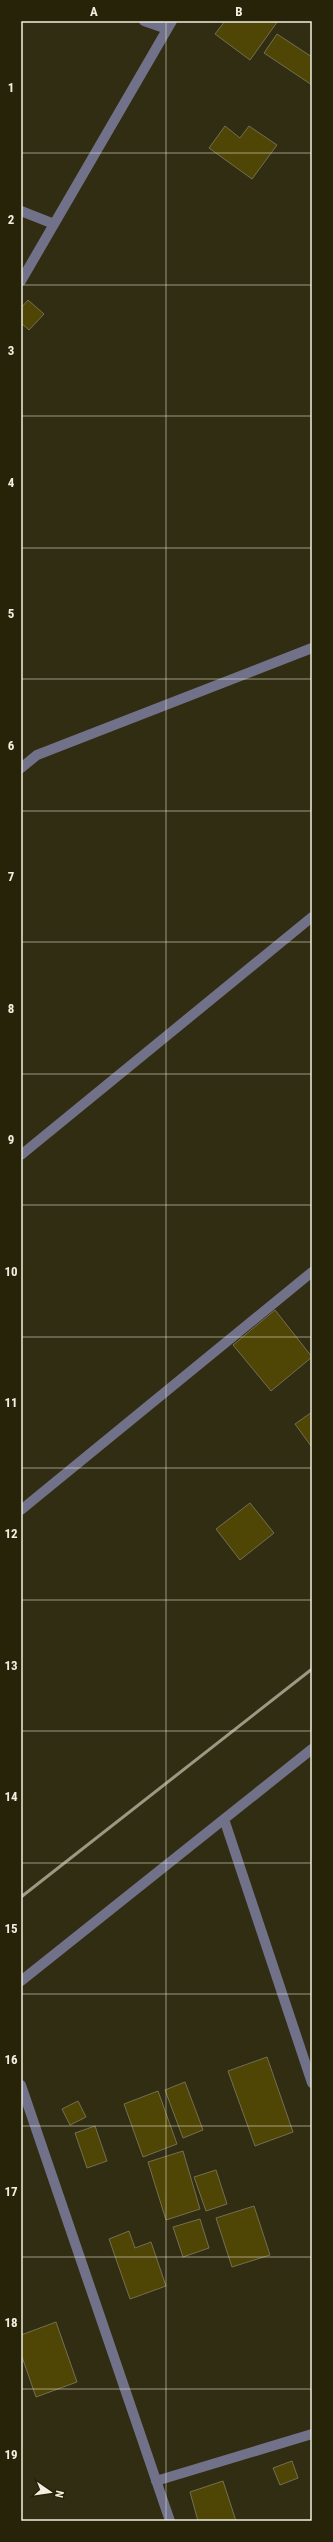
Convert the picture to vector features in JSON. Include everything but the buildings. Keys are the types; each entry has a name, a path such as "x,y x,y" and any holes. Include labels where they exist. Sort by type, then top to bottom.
{"street":[{"path":"21,281 169,25 144,21"},
{"path":"21,211 54,224"},
{"path":"21,768 37,755 312,648"},
{"path":"21,1155 312,917"},
{"path":"21,1510 312,1272"},
{"path":"21,1982 312,1749"},
{"path":"224,1819 312,2083"},
{"path":"21,2085 170,2521"},
{"path":"156,2481 312,2434"}],"railway":[{"path":"21,1897 312,1669"}]}
